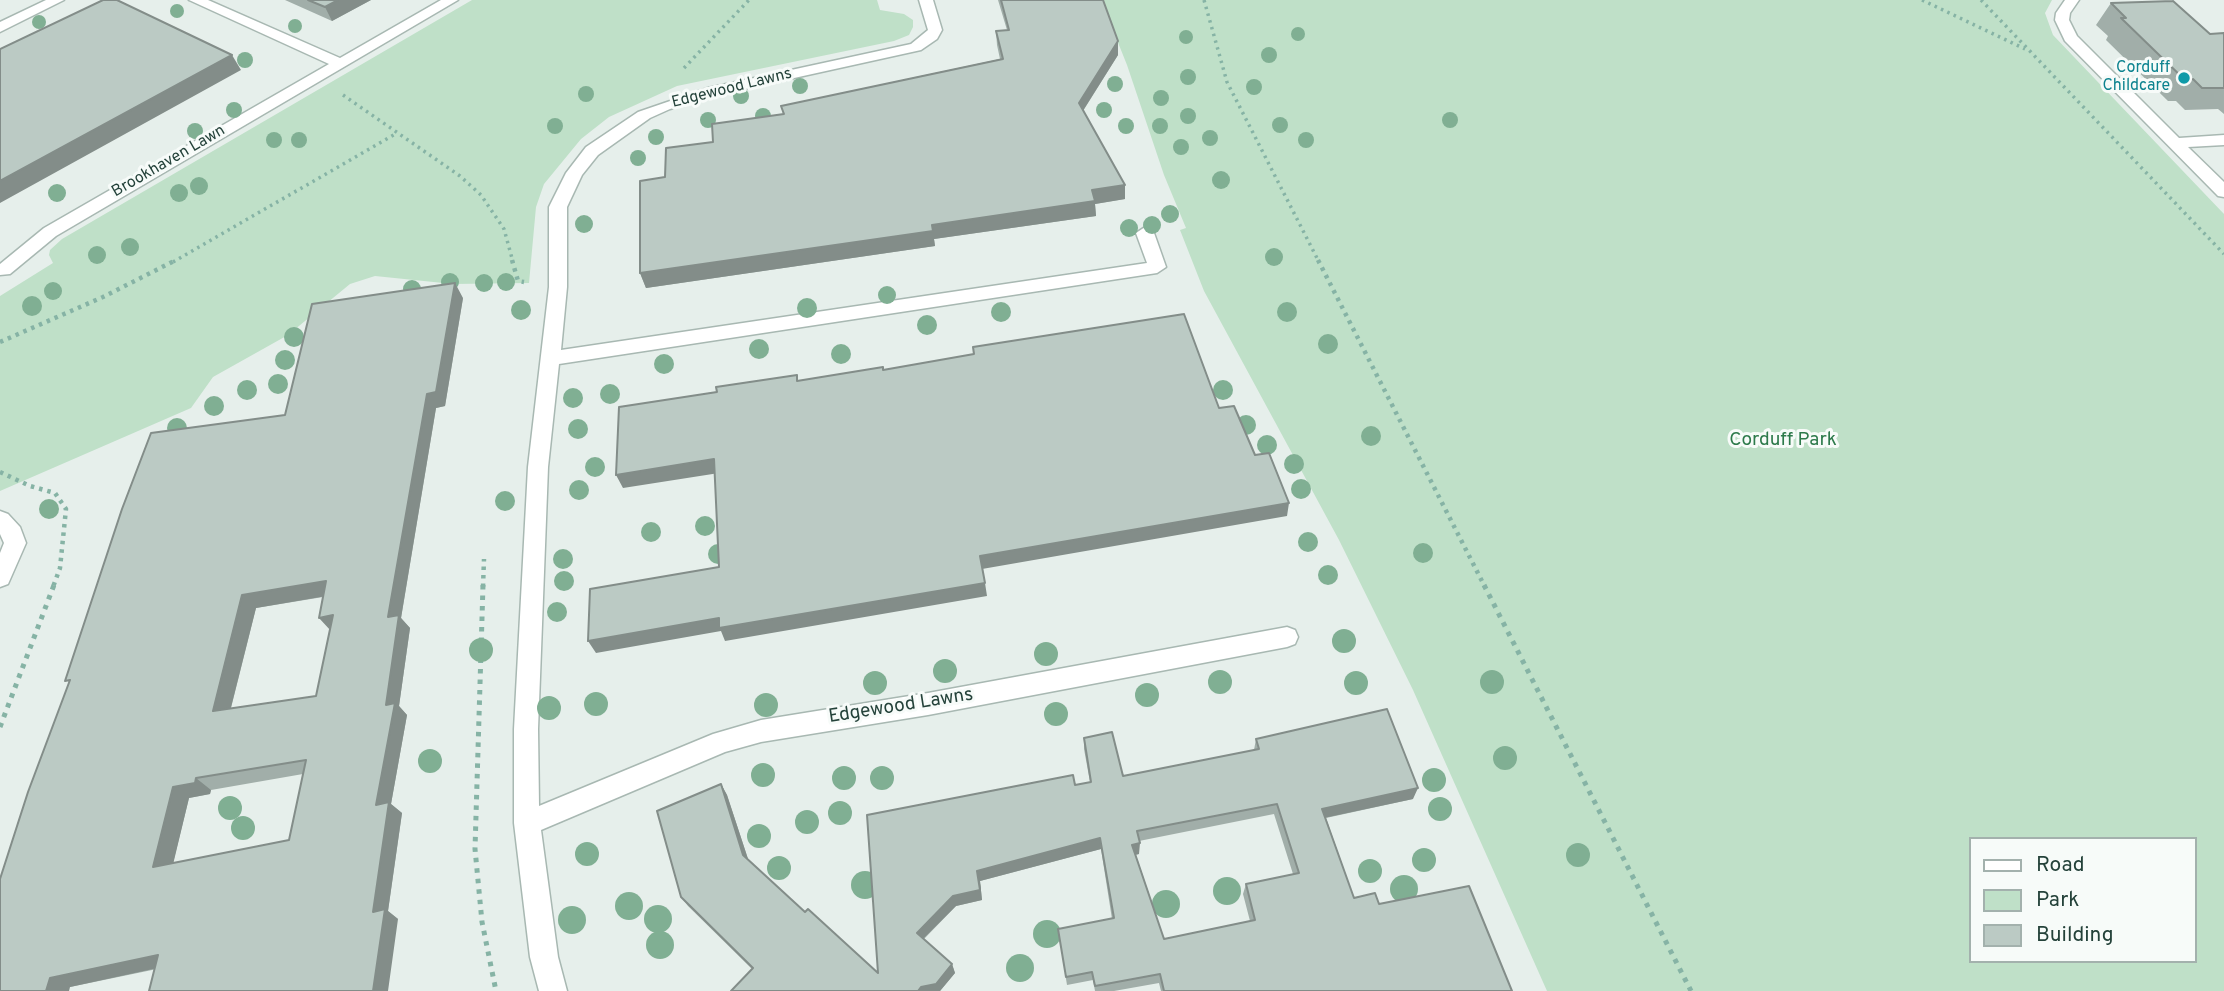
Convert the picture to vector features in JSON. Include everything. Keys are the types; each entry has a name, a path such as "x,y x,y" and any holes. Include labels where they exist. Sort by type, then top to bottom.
{"street":[{"path":"0,28 57,0"},
{"path":"196,0 340,63"},
{"name":"Brookhaven Lawn","path":"4,270 50,232 451,0"},
{"name":"Edgewood Lawns","path":"553,991 544,957 527,823 527,698 537,480 558,287 558,207 574,173 592,151 618,131 664,106 713,91 916,47 932,36 935,30 926,0"},
{"path":"2072,0 2063,13 2062,20 2070,38 2224,192"},
{"path":"2174,143 2224,140"},
{"path":"551,358 1157,267 1145,233"},
{"path":"0,520 12,533 15,543 0,578"},
{"name":"Edgewood Lawns","path":"527,823 722,742 761,731 928,704 1287,637"}],"path":[{"path":"664,106 665,88 749,0"},
{"path":"1922,0 2029,50"},
{"path":"1980,0 2224,254"},
{"path":"1206,1 1227,82 1691,991"},
{"path":"316,77 460,176 481,195 504,229 518,281 558,287"},
{"path":"0,342 103,297 174,261 397,133"},
{"path":"484,559 474,849 482,922 496,991"}],"green space":[{"path":"472,0 877,0 880,10 904,14 913,20 913,27 909,35 894,41 677,86 609,117 581,139 544,184 536,207 529,283 453,284 375,276 350,284 288,335 213,377 191,408 0,491 0,296 53,263 50,250 62,239"},
{"name":"Corduff Park","path":"1101,0 2052,0 2045,13 2053,35 2224,214 2224,991 1547,991 1413,690 1339,540 1204,291 1180,230 1186,228 1164,175 1127,65"}],"building":[{"path":"103,0 117,0 232,55 0,181 0,49"},
{"path":"308,0 338,0 325,7"},
{"path":"1001,0 1103,0 1118,41 1079,103 1125,185 1092,190 1095,201 932,225 933,231 640,273 640,181 665,177 666,148 713,142 712,124 784,114 781,106 1003,59 996,31 1009,30"},
{"path":"2173,1 2210,34 2224,33 2224,88 2202,88 2193,79 2185,80 2121,18 2126,18 2111,3"},
{"path":"455,283 436,392 427,394 388,617 399,615 386,705 395,703 376,805 389,802 373,912 385,909 373,991 149,991 158,955 50,978 46,991 0,991 0,879 28,792 70,680 65,681 122,509 151,433 285,415 312,304","holes":["326,581 319,618 333,615 316,696 213,711 242,595","306,760 289,840 153,867 173,787 195,783 196,778"]},
{"path":"1184,314 1219,408 1234,406 1255,455 1269,453 1289,503 980,556 985,583 719,628 719,618 588,641 590,589 719,567 714,459 616,475 619,407 717,392 716,387 797,375 797,381 883,367 883,370 974,354 973,347"},
{"path":"1387,709 1418,788 1322,809 1354,898 1375,893 1379,904 1469,886 1512,991 1164,991 1160,974 1095,986 1092,972 1066,977 1058,929 1114,918 1100,838 977,871 980,890 953,896 917,933 952,964 936,984 921,987 918,991 731,991 753,968 681,897 657,811 721,784 743,855 805,912 808,909 878,973 867,815 1073,775 1075,785 1091,782 1084,738 1112,732 1123,776 1259,749 1256,739","holes":["1277,804 1299,873 1246,884 1255,920 1164,939 1132,845 1140,843 1137,831"]}],"place":[{"name":"Corduff Childcare","path":"2184,78"}]}
